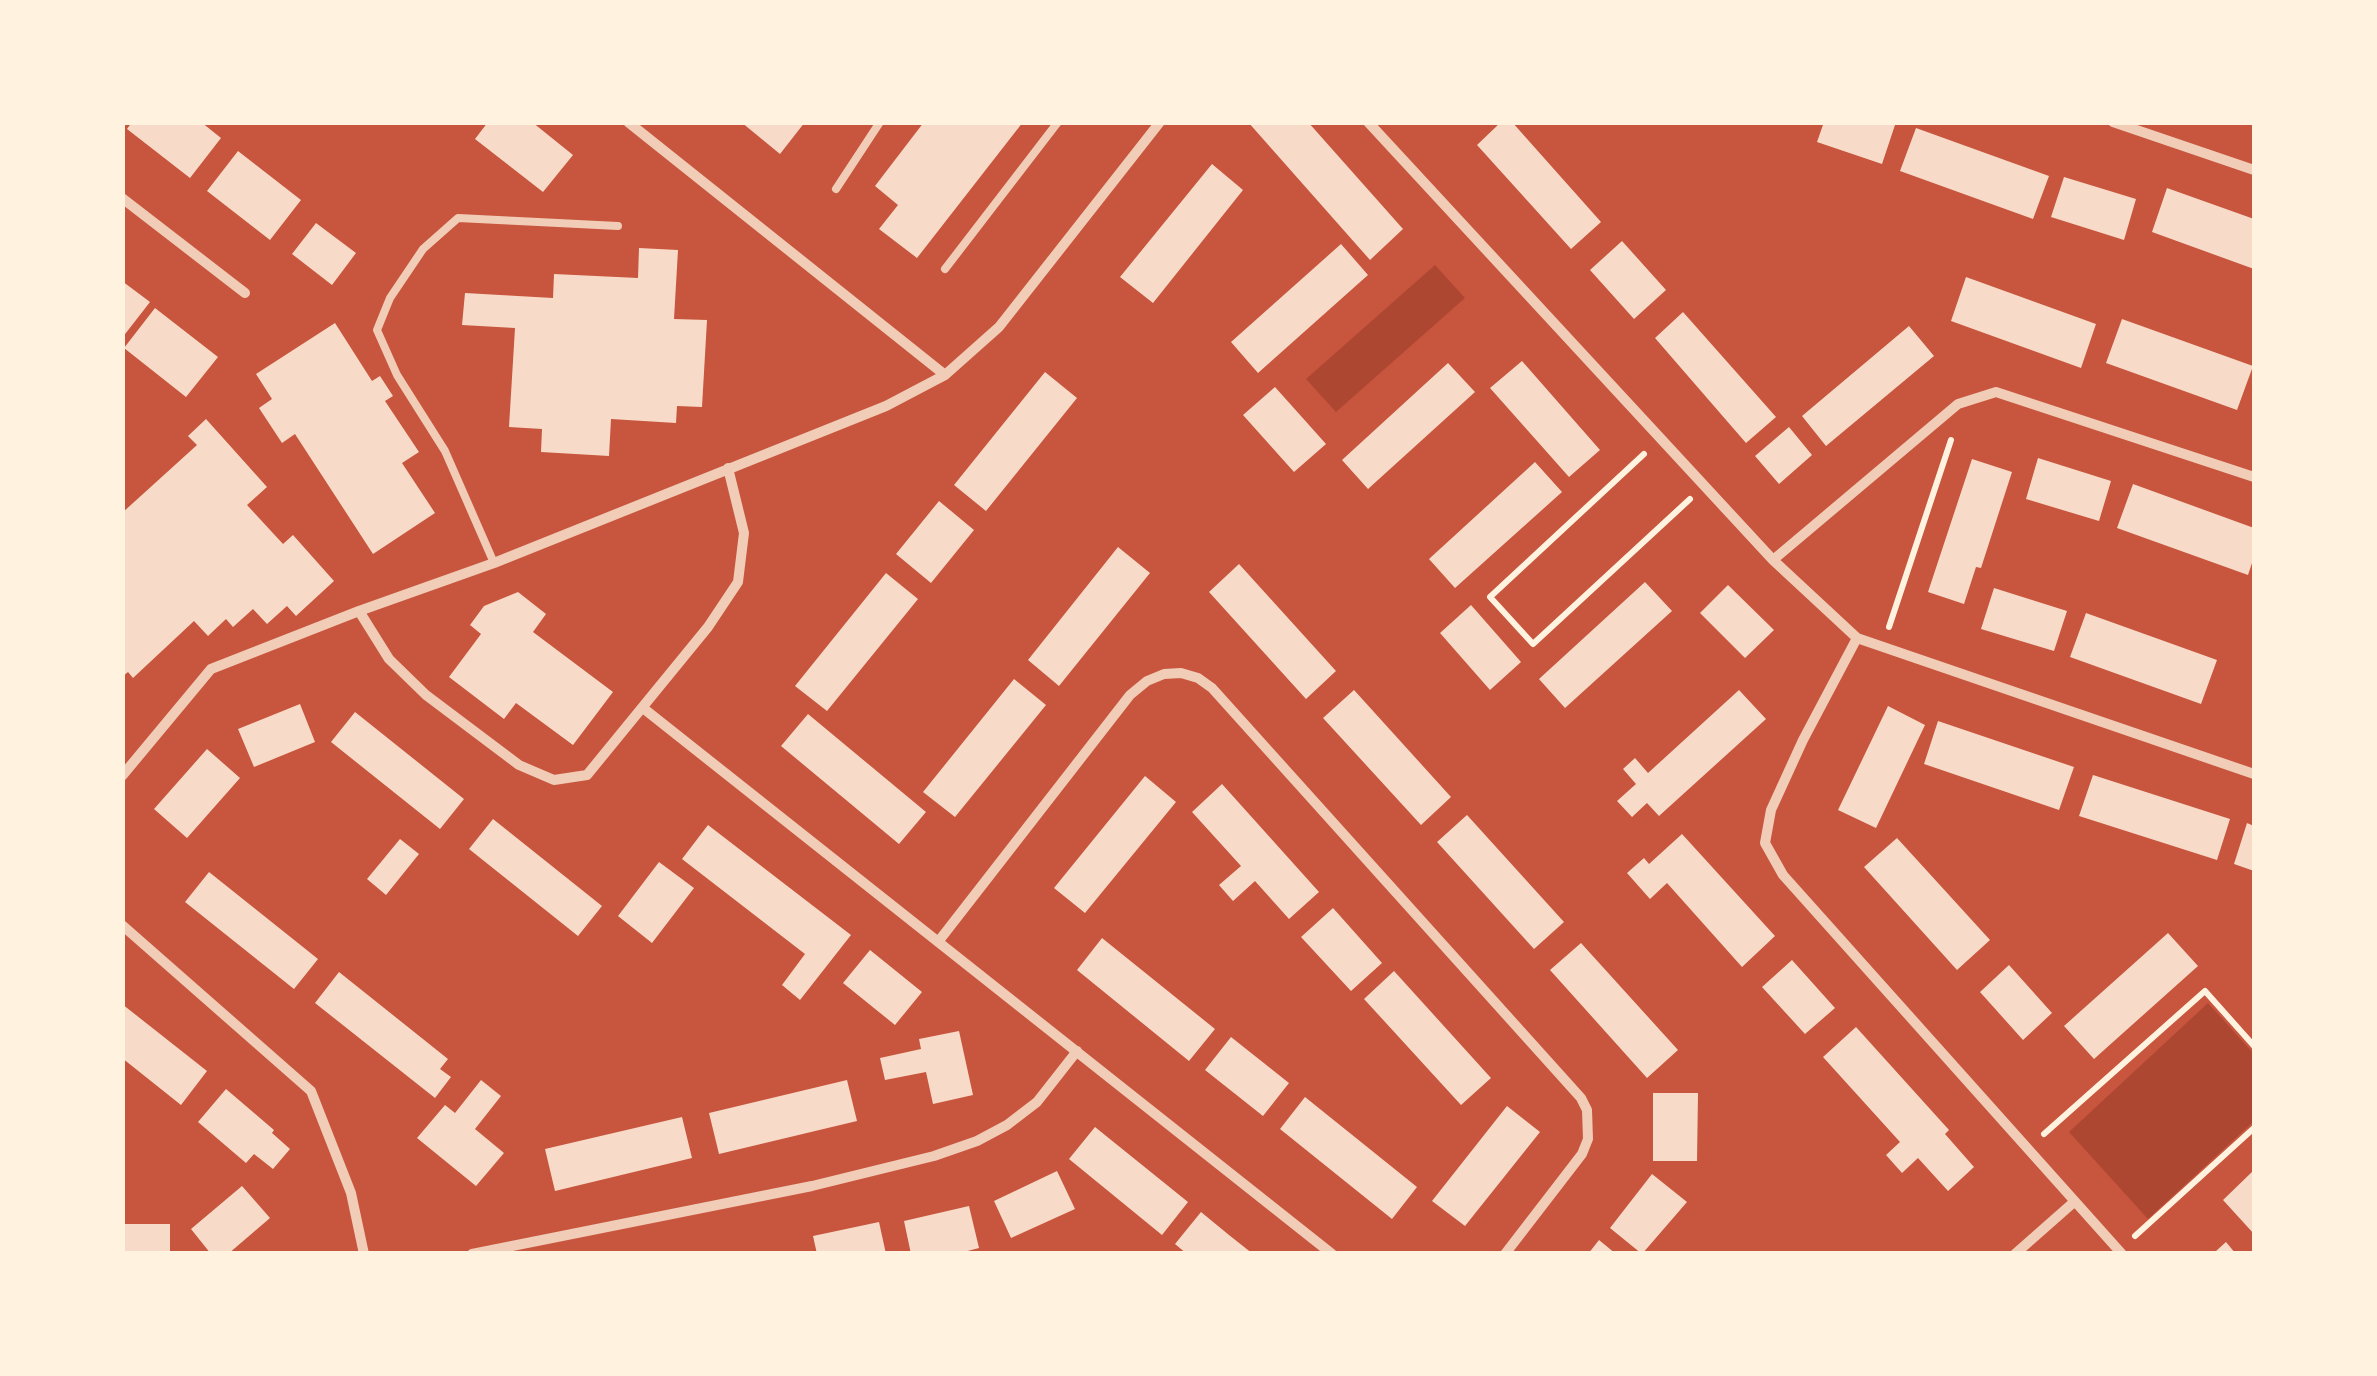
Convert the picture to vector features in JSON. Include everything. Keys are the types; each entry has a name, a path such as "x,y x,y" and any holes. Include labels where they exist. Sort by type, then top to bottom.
{"street":[{"path":"628,122 945,375"},
{"path":"122,776 211,670 494,563 886,406 945,375 998,327 1160,122"},
{"path":"1368,122 1773,560 1857,638 2254,774"},
{"path":"2113,122 2254,170"},
{"path":"122,198 245,293"},
{"path":"1773,560 1958,404 1996,392 2254,476"},
{"path":"359,611 389,659 426,695 519,765 554,780 587,776 708,627 738,582 744,533 728,468"},
{"path":"1857,638 1795,758 1772,810 1765,842 1783,875 2121,1252"},
{"path":"938,942 1130,695 1164,674 1198,678 1226,702 1587,1110 1588,1139 1582,1154 1505,1254"},
{"path":"643,708 1332,1254"},
{"path":"122,925 311,1091 351,1194 364,1254"},
{"path":"472,1254 812,1186 934,1156 977,1141 1007,1125 1037,1102 1077,1051"},
{"path":"2014,1254 2074,1202"}],"lane":[{"path":"836,189 880,122"},
{"path":"945,268 1058,122"},
{"path":"494,563 445,451 397,375 377,330 390,298 424,249 458,218 618,226"}],"path":[{"path":"1882,647 1948,456 1958,404"},
{"path":"1660,440 1490,597 1533,644 1704,486"},
{"path":"2028,1148 2206,991 2254,1046"},
{"path":"2121,1252 2254,1128"}],"shaded area":[{"path":"1435,265 1465,298 1336,412 1306,379"},
{"path":"2208,1003 2254,1054 2254,1121 2148,1219 2069,1132"}],"building":[{"path":"132,122 201,122 221,138 190,178 127,129"},
{"path":"488,122 532,122 573,155 543,192 475,139"},
{"path":"741,122 805,122 780,154"},
{"path":"924,122 1023,122 917,258 879,229 898,205 875,186"},
{"path":"1248,122 1308,122 1403,229 1370,260"},
{"path":"1501,122 1512,122 1601,222 1571,249 1477,145"},
{"path":"1824,122 1896,122 1882,164 1817,142"},
{"path":"1916,128 2049,176 2033,219 1900,171"},
{"path":"238,151 301,200 270,240 207,191"},
{"path":"1212,164 1243,190 1153,303 1120,277"},
{"path":"2064,177 2136,199 2124,240 2051,217"},
{"path":"2167,188 2254,219 2254,269 2152,232"},
{"path":"316,223 356,253 332,285 292,254"},
{"path":"1622,241 1666,290 1634,319 1590,270"},
{"path":"1341,244 1368,275 1258,373 1231,342"},
{"path":"639,248 678,250 674,319 707,320 702,407 677,406 676,423 611,419 609,456 541,452 542,429 509,427 515,328 462,325 465,293 553,298 554,274 638,278"},
{"path":"1966,277 2096,324 2081,368 1951,321"},
{"path":"122,281 150,302 122,338"},
{"path":"155,308 218,357 186,397 124,348"},
{"path":"1683,312 1776,417 1746,443 1655,338"},
{"path":"2122,319 2253,366 2237,410 2106,363"},
{"path":"335,323 372,381 380,376 393,396 385,401 419,452 402,463 435,513 373,554 295,434 282,443 259,408 272,399 256,374"},
{"path":"1909,326 1934,356 1826,446 1802,416"},
{"path":"1522,361 1600,450 1569,477 1490,388"},
{"path":"1448,363 1475,392 1368,489 1342,460"},
{"path":"1045,372 1077,398 986,511 954,485"},
{"path":"1275,387 1326,444 1294,472 1243,415"},
{"path":"206,419 267,487 247,505 283,544 293,535 334,581 296,616 287,606 267,624 253,609 233,627 226,619 208,636 194,621 133,678 128,672 122,677 122,513 197,445 188,436"},
{"path":"1789,427 1812,455 1779,484 1755,456"},
{"path":"2038,458 2111,481 2099,521 2026,499"},
{"path":"1972,459 2012,472 1981,568 1976,567 1964,604 1928,592"},
{"path":"1535,462 1562,492 1455,588 1429,559"},
{"path":"2133,484 2254,528 2254,557 2248,575 2117,528"},
{"path":"939,501 974,530 931,583 896,554"},
{"path":"1118,547 1150,573 1059,686 1028,660"},
{"path":"1239,564 1336,671 1306,699 1209,592"},
{"path":"886,573 918,599 827,711 795,686"},
{"path":"1645,582 1672,611 1565,708 1539,679"},
{"path":"1728,585 1774,630 1745,658 1700,613"},
{"path":"1994,588 2067,611 2054,651 1981,629"},
{"path":"518,592 546,614 533,632 613,692 573,745 516,703 504,719 449,677 481,634 470,625 484,606"},
{"path":"1471,605 1521,662 1490,690 1440,633"},
{"path":"2086,613 2217,660 2201,704 2070,657"},
{"path":"1014,679 1046,705 955,817 923,792"},
{"path":"1354,690 1451,797 1421,825 1323,718"},
{"path":"1739,690 1766,719 1659,816 1647,803 1632,817 1617,801 1636,784 1623,769 1635,758 1648,773"},
{"path":"300,704 315,742 254,767 238,729"},
{"path":"1888,706 1925,725 1876,828 1838,810"},
{"path":"355,712 464,799 440,829 331,742"},
{"path":"808,714 926,812 899,844 781,746"},
{"path":"1938,721 2074,767 2059,810 1924,764"},
{"path":"207,749 240,778 187,838 154,809"},
{"path":"2093,775 2230,819 2217,860 2079,816"},
{"path":"1145,776 1176,802 1085,913 1054,888"},
{"path":"1222,784 1319,892 1289,919 1255,881 1233,901 1219,885 1241,866 1192,812"},
{"path":"1467,815 1564,922 1534,949 1437,842"},
{"path":"493,819 602,906 578,936 469,849"},
{"path":"2247,823 2254,826 2254,871 2234,864"},
{"path":"708,825 851,935 800,1000 782,985 805,954 682,859"},
{"path":"1682,834 1775,936 1742,967 1667,883 1650,899 1627,873 1644,858 1649,864"},
{"path":"1897,838 1990,940 1957,970 1864,867"},
{"path":"400,839 419,854 386,895 367,879"},
{"path":"659,862 694,888 652,943 618,916"},
{"path":"209,872 318,959 294,989 185,902"},
{"path":"1333,908 1382,963 1351,991 1301,937"},
{"path":"2168,933 2198,966 2094,1059 2064,1026"},
{"path":"1102,938 1215,1029 1189,1061 1077,970"},
{"path":"1581,943 1678,1050 1647,1078 1550,970"},
{"path":"870,950 922,992 895,1025 843,983"},
{"path":"1792,960 1835,1008 1805,1034 1762,987"},
{"path":"2009,965 2052,1013 2023,1040 1980,992"},
{"path":"1394,971 1491,1078 1461,1105 1364,999"},
{"path":"339,972 448,1059 440,1069 451,1077 435,1098 315,1003"},
{"path":"122,1004 207,1071 181,1105 122,1058"},
{"path":"1856,1027 1949,1130 1945,1134 1974,1167 1948,1191 1918,1158 1902,1173 1886,1155 1900,1142 1823,1057"},
{"path":"959,1031 973,1095 933,1104 926,1072 885,1080 880,1058 921,1049 919,1039"},
{"path":"1231,1037 1289,1083 1263,1116 1205,1070"},
{"path":"481,1080 501,1096 475,1129 504,1153 476,1186 417,1138 445,1105 455,1113"},
{"path":"847,1080 857,1121 719,1154 709,1113"},
{"path":"226,1089 290,1149 273,1169 254,1154 246,1163 198,1122"},
{"path":"1653,1093 1698,1093 1697,1161 1653,1161"},
{"path":"1305,1097 1417,1187 1392,1219 1280,1129"},
{"path":"1507,1106 1540,1132 1465,1226 1432,1201"},
{"path":"682,1117 692,1158 555,1191 545,1149"},
{"path":"1095,1127 1188,1202 1162,1235 1069,1159"},
{"path":"2254,1170 2254,1234 2223,1200"},
{"path":"1057,1171 1075,1209 1011,1238 994,1201"},
{"path":"1652,1174 1687,1202 1642,1254 1610,1228"},
{"path":"242,1186 270,1218 228,1254 211,1254 191,1229"},
{"path":"969,1206 979,1248 956,1254 911,1254 904,1221"},
{"path":"1201,1212 1253,1254 1187,1254 1175,1244"},
{"path":"879,1222 886,1254 817,1254 813,1236"},
{"path":"122,1224 170,1224 170,1254 122,1254"},
{"path":"1599,1240 1616,1254 1588,1254"},
{"path":"2226,1242 2236,1254 2217,1254"}]}
